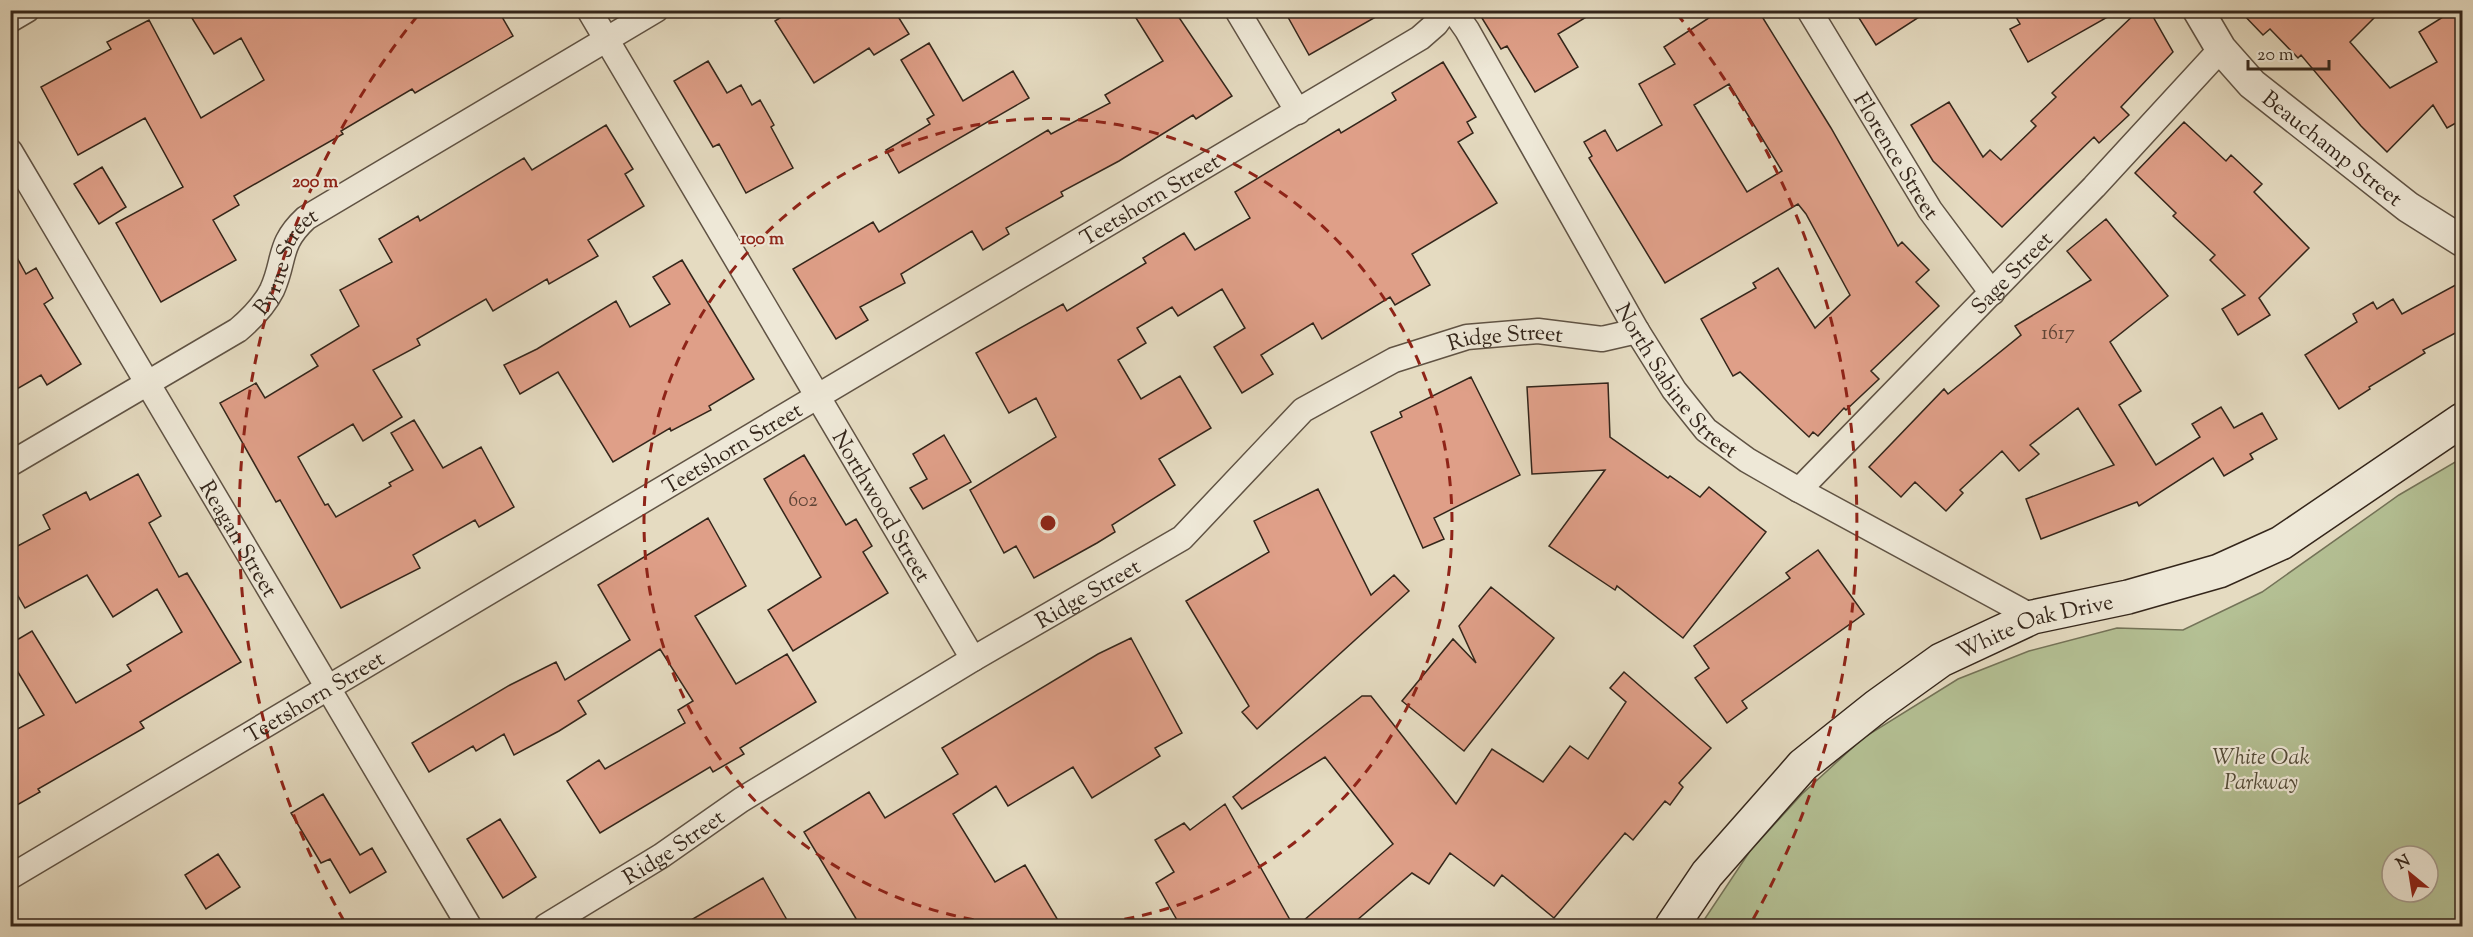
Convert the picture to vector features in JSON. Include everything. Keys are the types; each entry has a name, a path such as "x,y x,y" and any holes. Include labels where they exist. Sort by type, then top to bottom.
{"main road":[{"name":"White Oak Drive","path":"1672,927 1707,874 1803,765 1877,706 1941,660 2033,617 2128,597 2219,572 2281,543 2463,420"}],"street":[{"path":"10,20 27,10"},
{"name":"Northwood Street","path":"589,10 973,659"},
{"name":"Byrne Street","path":"10,464 238,330 252,318 271,291 285,242 306,218 656,10"},
{"path":"1238,10 1298,112"},
{"name":"Teetshorn Street","path":"10,877 1298,112 1420,38 1436,24 1446,10"},
{"name":"North Sabine Street","path":"1453,10 1467,30 1637,331 1674,390 1706,430 1747,460 1799,490 2033,617"},
{"name":"Florence Street","path":"1809,10 1930,210 1992,293"},
{"name":"Beauchamp Street","path":"2198,10 2221,49 2252,84 2408,207 2463,241"},
{"name":"Sage Street","path":"1799,490 1992,293 2221,49"},
{"name":"Reagan Street","path":"10,151 469,927"},
{"name":"Ridge Street","path":"546,927 661,856 741,800 973,659 1182,538 1303,410 1394,360 1467,338 1538,332 1602,339 1637,331"}],"green space":[{"name":"White Oak Parkway","path":"2462,458 2462,926 1700,926 1750,851 1802,794 1863,738 1958,679 2029,651 2117,628 2183,630 2262,592 2399,495"}],"building":[{"path":"187,10 498,10 513,36 415,93 412,89 341,131 343,134 234,196 239,205 213,220 236,260 161,302 116,223 183,187 145,118 78,155 41,87 111,49 107,42 149,20 201,118 264,80 241,38 214,54"},
{"path":"792,10 894,10 909,34 874,55 869,48 814,83 775,21"},
{"path":"1131,10 1174,10 1232,96 1196,119 1193,115 1119,161 1061,192 1063,196 1006,228 1009,234 983,250 972,231 901,274 905,283 860,307 868,320 836,339 793,269 873,222 879,232 1048,130 1051,134 1110,103 1105,95 1163,61"},
{"path":"1284,10 1388,10 1309,55"},
{"path":"1477,10 1598,10 1558,34 1578,67 1535,92 1507,46 1501,49"},
{"path":"1721,10 1758,10 1831,128 1898,246 1902,242 1929,270 1916,282 1939,306 1871,371 1879,379 1846,410 1844,408 1818,436 1813,432 1809,437 1740,372 1733,376 1701,319 1756,288 1753,283 1778,268 1815,328 1850,295 1806,214 1798,204 1665,283 1589,158 1592,156 1584,142 1605,130 1617,151 1662,125 1639,84 1675,64 1664,47","holes":["1729,84 1782,171 1747,192 1694,105"]},
{"path":"1854,10 1930,10 1876,45"},
{"path":"2012,10 2120,10 2028,62 2010,29 2020,24"},
{"path":"2139,10 2148,10 2173,52 2121,107 2129,115 2099,143 2094,137 2002,227 1933,161 1911,125 1949,102 1983,157 1990,150 2001,160 2036,126 2031,121 2056,97 2052,93"},
{"path":"2239,10 2382,10 2350,42 2390,88 2437,62 2419,32 2454,10 2463,10 2463,119 2447,128 2433,105 2387,152 2361,126 2301,55 2298,58 2270,29 2263,35"},
{"path":"929,43 963,101 1013,71 1029,98 899,173 886,150 930,124 927,119 934,115 901,60"},
{"path":"708,61 727,93 741,85 752,105 760,100 774,125 771,127 793,168 746,193 719,144 713,147 674,81"},
{"path":"1443,62 1476,117 1467,122 1473,133 1458,142 1497,203 1412,254 1430,285 1395,305 1390,297 1322,339 1313,323 1261,355 1273,374 1242,393 1214,347 1245,328 1222,289 1178,316 1172,307 1137,328 1146,343 1118,360 1141,399 1180,376 1211,428 1159,459 1175,485 1112,525 1115,532 1097,543 1034,578 1016,546 1004,553 970,490 1056,437 1036,398 1009,413 976,353 1063,304 1067,311 1146,263 1143,258 1184,233 1195,250 1250,218 1235,192 1339,129 1341,133 1396,100 1392,93"},
{"path":"2184,122 2226,161 2231,155 2262,184 2254,192 2309,248 2259,298 2270,315 2238,335 2222,309 2245,295 2210,260 2215,255 2173,216 2176,213 2135,173"},
{"path":"606,125 633,169 625,174 644,206 588,240 598,256 549,284 547,279 493,311 486,299 417,339 420,345 373,370 402,417 363,441 353,424 298,457 325,505 328,504 336,517 391,486 389,483 413,470 391,433 414,420 443,468 481,447 514,507 479,527 475,520 413,555 420,568 341,608 280,500 276,502 220,403 256,383 265,398 318,366 311,355 359,326 340,290 392,262 379,239 418,216 420,221 524,158 532,170"},
{"path":"102,167 126,207 99,224 74,184"},
{"path":"2106,219 2168,296 2110,342 2141,391 2119,405 2156,465 2200,437 2192,424 2221,407 2234,428 2262,413 2277,439 2250,454 2253,459 2224,476 2213,458 2139,506 2137,502 2041,539 2026,499 2114,465 2078,408 2030,445 2039,454 2019,471 2002,451 1960,490 1963,493 1946,511 1915,482 1901,497 1869,467 1944,389 1948,394 2021,335 2015,326 2091,280 2067,251"},
{"path":"10,245 26,274 36,268 53,298 44,304 81,364 47,385 41,375 10,393"},
{"path":"682,260 754,379 709,406 711,410 671,431 670,428 613,462 558,372 520,394 504,365 537,349 616,301 630,327 670,304 653,277"},
{"path":"2463,281 2463,329 2423,350 2425,353 2369,387 2370,389 2339,409 2305,355 2357,322 2353,314 2373,302 2377,309 2393,299 2402,314"},
{"path":"1471,377 1520,475 1434,518 1444,539 1423,548 1371,432 1402,417 1400,412"},
{"path":"1608,383 1610,437 1668,478 1670,476 1700,497 1709,487 1766,532 1683,638 1617,586 1615,590 1549,546 1605,470 1532,474 1527,387"},
{"path":"944,435 971,482 923,509 910,488 927,479 913,454"},
{"path":"804,455 846,525 856,519 872,546 863,552 888,593 793,651 768,610 821,577 764,479"},
{"path":"138,474 161,516 149,523 179,577 187,573 241,662 140,722 144,728 38,789 40,792 10,809 10,733 44,715 10,659 10,644 32,631 76,703 131,671 127,665 182,632 157,589 113,617 87,575 25,608 10,582 10,550 50,529 43,515 86,492 90,500"},
{"path":"1318,489 1371,595 1394,575 1409,591 1257,729 1242,712 1249,706 1186,601 1269,552 1254,521"},
{"path":"708,518 746,586 695,616 736,684 787,654 816,702 740,748 744,754 713,772 710,767 600,833 567,781 599,760 605,769 685,723 678,710 693,701 660,649 578,701 586,714 514,755 504,734 476,751 473,746 429,772 412,743 510,685 556,662 565,680 630,640 598,585"},
{"path":"1818,550 1864,614 1742,701 1747,708 1727,723 1695,678 1709,668 1694,646 1790,578 1786,573"},
{"path":"1491,587 1554,638 1464,751 1402,701 1453,639 1476,663 1459,626"},
{"path":"1131,638 1182,733 1155,748 1160,756 1092,798 1073,767 1008,806 996,786 953,814 995,882 1025,865 1062,927 861,927 804,832 869,792 885,818 958,774 942,748 1098,654"},
{"path":"1624,672 1711,748 1679,783 1683,787 1670,805 1665,801 1633,840 1625,833 1554,918 1502,875 1494,886 1450,853 1429,884 1412,873 1349,927 1296,927 1393,844 1325,757 1242,809 1233,797 1362,696 1371,696 1456,804 1492,749 1543,782 1570,746 1588,759 1626,702 1610,688"},
{"path":"323,794 360,855 372,848 386,872 350,893 330,859 321,863 291,813"},
{"path":"1225,804 1294,927 1181,927 1156,883 1174,872 1155,840 1184,823 1190,830"},
{"path":"500,819 536,877 503,898 467,839"},
{"path":"218,854 240,887 206,909 185,875"},
{"path":"763,878 791,927 679,927"}]}
